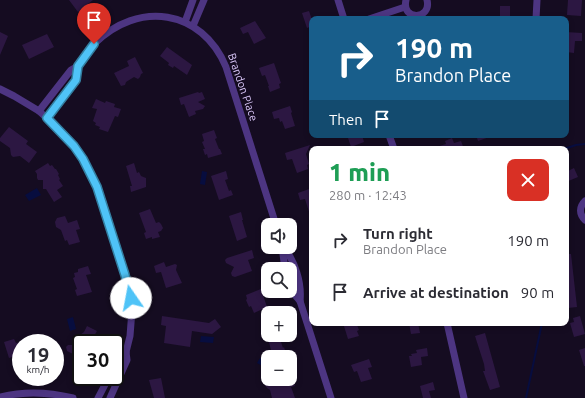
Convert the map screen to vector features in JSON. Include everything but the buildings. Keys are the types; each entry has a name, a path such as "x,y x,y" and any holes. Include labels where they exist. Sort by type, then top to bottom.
{"street":[{"path":"185,22 193,0"},
{"path":"193,26 204,0"},
{"path":"338,0 343,16"},
{"path":"376,16 405,4 410,14 417,16 421,15 428,6 427,0"},
{"path":"536,16 537,0"},
{"name":"Brandon Place","path":"39,111 71,70 78,66 89,50 100,38 114,29 129,22 147,17 160,16 185,22 206,36 214,45 226,67 274,218"},
{"name":"Brandon Place","path":"47,118 76,80 78,66"},
{"path":"0,89 39,111 64,134 83,159 103,202 131,298 132,322 126,352 127,360 110,398"},
{"path":"585,201 580,210 582,217 585,220"},
{"path":"289,254 295,267 301,291 300,301"},
{"path":"297,298 300,301 331,398"},
{"path":"448,326 464,398"},
{"path":"98,398 104,386"},
{"path":"0,397 35,393 54,394 73,398"}],"shaded area":[{"path":"202,171 207,172 205,185 200,184"},
{"path":"37,188 41,195 29,201 25,195"},
{"path":"73,317 76,329 70,331 67,319"},
{"path":"201,336 214,337 213,343 200,342"},
{"path":"260,358 261,358 261,365 257,363"}],"waterway":[{"path":"569,147 585,144"},
{"path":"526,398 541,326"}],"route":[{"path":"94,44 78,66 76,80 47,118 74,146 91,173 103,202 131,298"}]}
